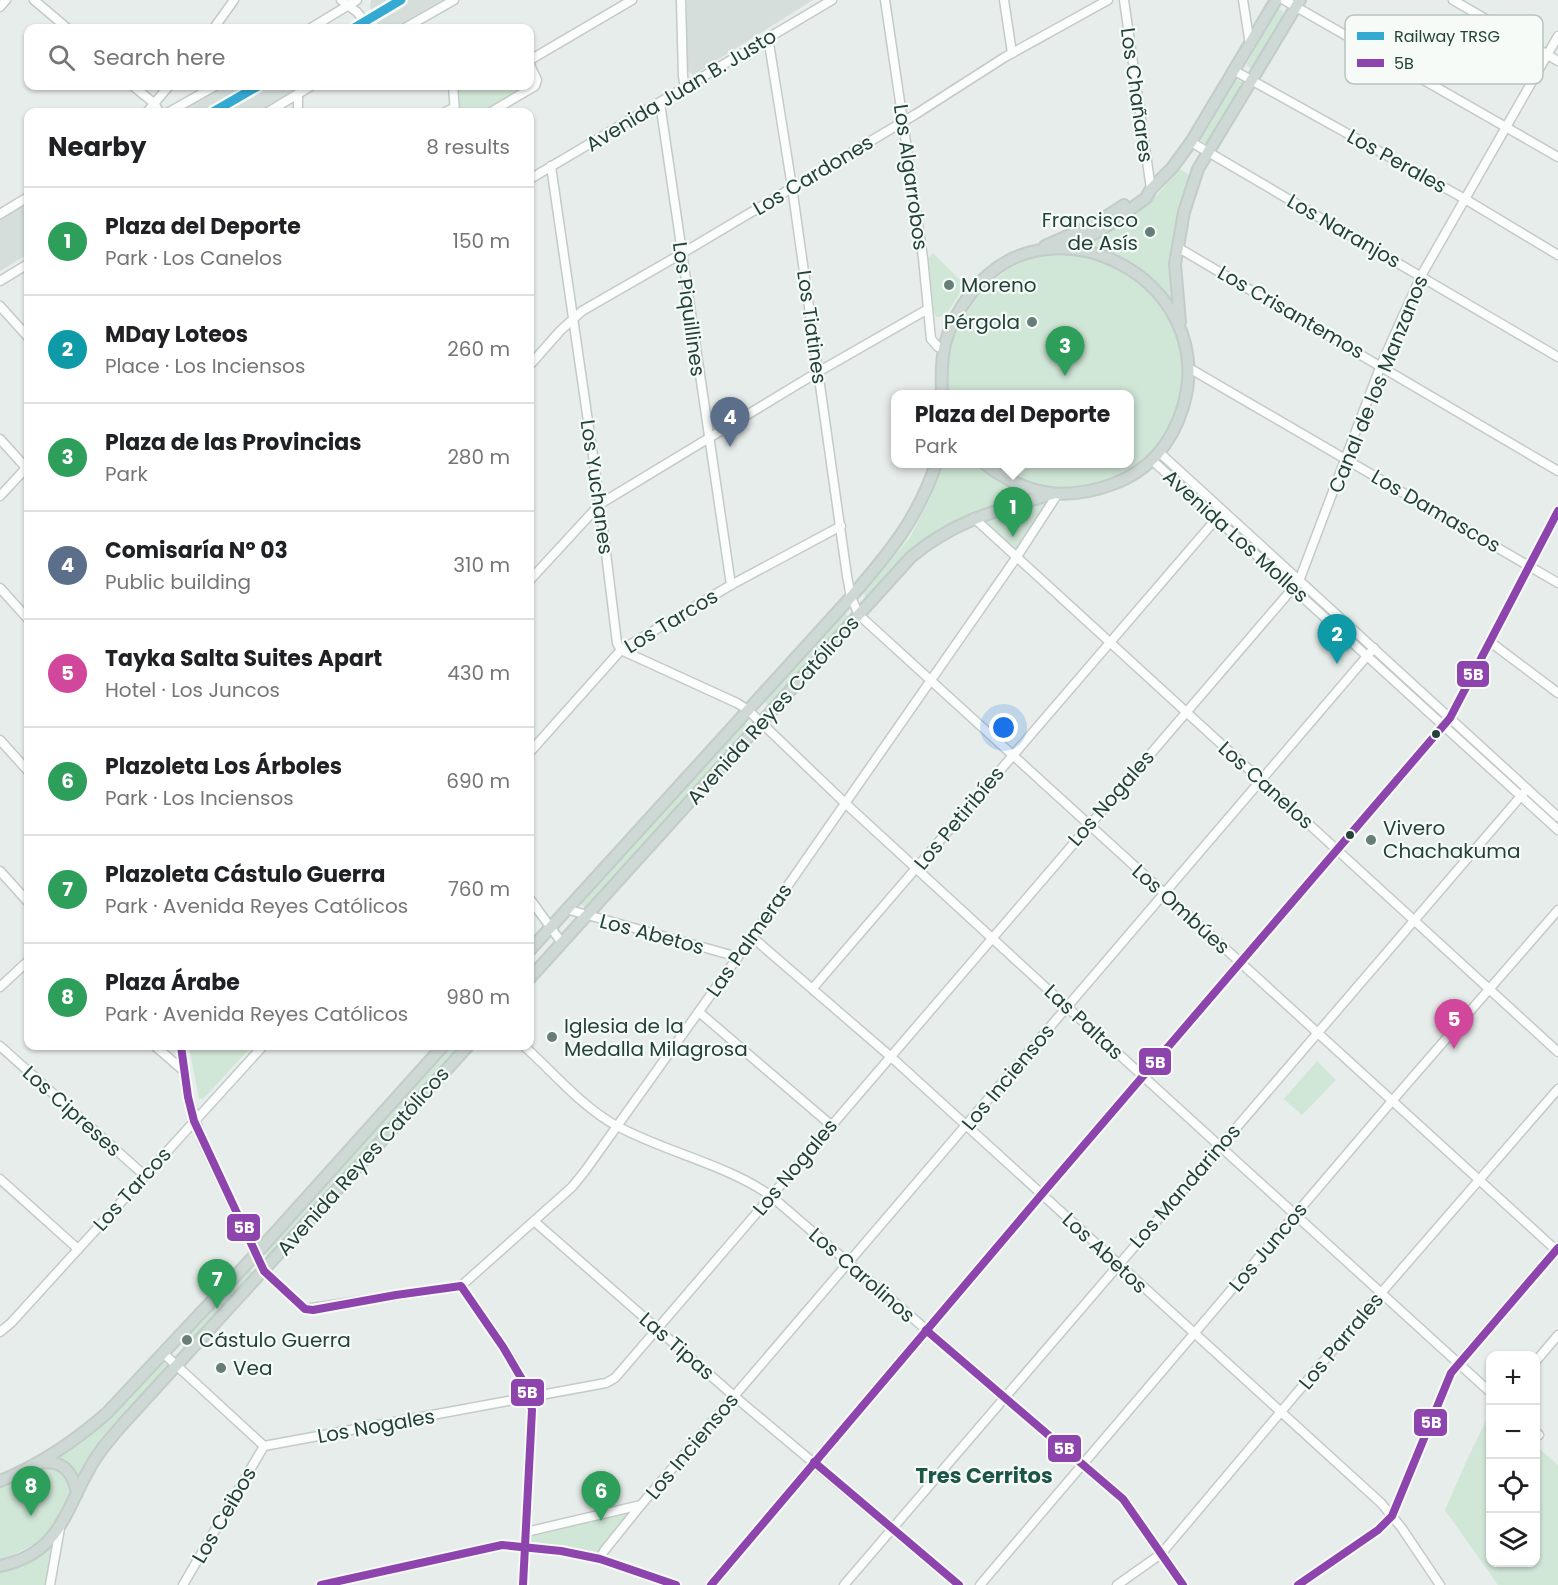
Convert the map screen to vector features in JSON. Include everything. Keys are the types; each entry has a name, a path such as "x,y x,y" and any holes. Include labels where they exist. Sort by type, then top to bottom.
{"main road":[{"path":"1064,248 1101,230 1146,198 1151,189 1172,168 1235,71 1276,0"},
{"path":"992,468 1011,482 1036,491 1054,494 1096,490 1131,476 1156,457 1169,440 1185,398 1189,368 1176,283 1177,247 1184,212 1198,169 1298,3"},
{"path":"942,390 940,364 948,332 963,304 985,276 1006,262 1095,224 1142,192 1151,189"},
{"path":"1036,249 1064,248 1101,256 1123,264 1156,290 1182,330"},
{"name":"Avenida Reyes Católicos","path":"534,945 851,597 906,529 934,468"},
{"name":"Avenida Reyes Católicos","path":"534,974 911,557 929,543 974,518 1054,494"},
{"name":"Avenida Reyes Católicos","path":"0,1481 39,1463 107,1413 256,1254 439,1050"},
{"name":"Avenida Reyes Católicos","path":"0,1566 35,1552 51,1539 60,1527 87,1472 109,1440 464,1050"},
{"path":"39,1463 54,1462 66,1468 74,1480 77,1493"}],"street":[{"path":"0,7 6,0"},
{"path":"34,0 62,24"},
{"path":"217,24 234,0"},
{"path":"341,0 368,24"},
{"path":"317,24 357,0"},
{"path":"412,24 454,0"},
{"path":"534,58 632,0"},
{"path":"681,0 682,76 685,88"},
{"name":"Avenida Juan B. Justo","path":"534,177 832,0"},
{"name":"Los Algarrobos","path":"885,0 923,258 931,339 943,348"},
{"path":"1004,0 1012,53"},
{"name":"Los Cardones","path":"534,360 572,318 582,311 903,121 1012,53 1108,0"},
{"name":"Los Chañares","path":"1124,0 1151,189"},
{"path":"1243,0 1250,45"},
{"path":"1284,0 1298,3 1345,31"},
{"path":"1453,0 1479,15"},
{"name":"Canal de los Manzanos","path":"1543,62 1558,36"},
{"name":"Los Tiatines","path":"768,38 792,187 851,597 859,615"},
{"path":"1543,53 1558,61"},
{"name":"Los Perales","path":"1235,71 1465,199 1558,255"},
{"path":"534,74 537,80 534,88"},
{"path":"1435,84 1558,157"},
{"name":"Canal de los Manzanos","path":"1296,584 1381,365 1421,276 1530,84"},
{"path":"138,90 156,108"},
{"path":"150,108 166,90"},
{"path":"176,108 208,90"},
{"path":"275,108 304,90"},
{"path":"453,90 454,108"},
{"path":"498,108 530,90"},
{"path":"298,94 298,108"},
{"name":"Los Piquillines","path":"660,103 731,585"},
{"name":"Los Naranjos","path":"1191,142 1558,357"},
{"name":"Los Yuchanes","path":"551,166 600,504 617,643 621,650"},
{"path":"1,213 24,199"},
{"name":"Los Crisantemos","path":"1177,247 1558,471"},
{"path":"0,280 24,266"},
{"path":"0,306 24,333"},
{"path":"534,576 600,504 818,372 928,309"},
{"name":"Los Damascos","path":"1189,368 1558,583"},
{"path":"0,439 24,464"},
{"name":"Avenida Los Molles","path":"1156,457 1296,584 1368,656 1558,830"},
{"path":"0,496 24,472"},
{"name":"Las Palmeras","path":"461,1286 578,1181 738,957 1016,558 1054,494"},
{"path":"711,1585 1444,725 1558,511"},
{"name":"Los Petiribíes","path":"813,988 1220,515"},
{"name":"Los Canelos","path":"974,518 1558,1052"},
{"name":"Los Tarcos","path":"534,748 621,650 731,585 841,526"},
{"name":"Avenida Los Molles","path":"1296,584 1374,648 1558,817"},
{"name":"Los Nogales","path":"264,1446 530,1398 612,1380 1296,584"},
{"path":"0,588 24,615"},
{"name":"Los Ombúes","path":"859,615 1480,1182 1557,1249"},
{"path":"1489,641 1558,693"},
{"name":"Los Inciensos","path":"600,1559 641,1505 1374,648"},
{"path":"621,650 737,703 760,722"},
{"name":"Las Paltas","path":"760,722 1067,1007 1486,1388"},
{"path":"0,741 24,767"},
{"name":"Los Mandarinos","path":"844,1585 1527,789"},
{"path":"0,871 24,898"},
{"path":"534,905 562,943"},
{"name":"Los Abetos","path":"566,909 738,957"},
{"name":"Los Juncos","path":"980,1585 1392,1101 1558,910"},
{"name":"Los Abetos","path":"752,937 890,1056 1381,1503 1440,1585"},
{"path":"0,987 24,965"},
{"path":"699,1012 831,1125"},
{"name":"Los Cipreses","path":"0,1046 144,1175"},
{"path":"160,1050 185,1072"},
{"path":"182,1050 194,1121 264,1271 305,1309 313,1310 461,1286 523,1378 532,1410 523,1585"},
{"name":"Los Tarcos","path":"0,1332 11,1323 259,1050"},
{"name":"Los Carolinos","path":"528,1050 595,1110 618,1126 744,1180 771,1196 1124,1499 1183,1585"},
{"name":"Los Parrales","path":"1117,1585 1161,1554 1558,1089"},
{"path":"0,1179 78,1249"},
{"name":"Las Tipas","path":"534,1221 734,1396 958,1585"},
{"path":"1298,1585 1378,1530 1392,1516 1451,1373 1557,1249"},
{"path":"1540,1356 1558,1335"},
{"path":"163,1353 264,1446"},
{"name":"Los Ceibos","path":"183,1585 264,1446"},
{"name":"Los Inciensos","path":"526,1533 641,1505"},
{"path":"50,1585 60,1527"},
{"path":"321,1585 489,1546 502,1545 525,1546 600,1559 676,1585"}],"shaded area":[{"path":"371,0 442,0 402,24 378,24 370,7"},
{"path":"687,0 813,0 693,75 687,70"},
{"path":"209,90 294,90 264,108 180,108"},
{"path":"24,204 24,256 0,271 0,219"}],"green space":[{"path":"1278,8 1286,13 1253,70 1246,65"},
{"path":"1236,79 1244,83 1207,144 1200,140"},
{"path":"453,90 530,90 498,108 455,108"},
{"path":"1180,169 1188,174 1190,180 1172,266 1173,309 1154,284 1133,267 1079,246 1157,195"},
{"path":"933,253 965,285 949,310 940,317 936,317 934,312 928,258"},
{"path":"1052,254 1079,255 1108,262 1141,280 1168,313 1183,357 1180,400 1170,429 1156,451 1132,470 1100,484 1070,490 1026,485 997,468 1134,468 1134,390 948,390 946,372 948,358 962,320 971,306 992,282 1005,272 1035,258"},
{"path":"941,468 984,468 1036,494 922,542 889,572 867,598 862,593 909,539 930,499"},
{"path":"1043,503 1047,505 1017,550 1013,550 984,523 984,520"},
{"path":"843,612 849,617 769,706 763,701"},
{"path":"742,721 750,727 587,909 579,903"},
{"path":"190,1050 248,1050 204,1098 199,1099"},
{"path":"444,1050 457,1050 271,1259 263,1252"},
{"path":"1317,1061 1336,1080 1302,1115 1284,1099"},
{"path":"247,1267 256,1275 187,1351 178,1342"},
{"path":"166,1362 170,1367 79,1482 71,1466 55,1458 93,1432 161,1363"},
{"path":"1486,1420 1486,1567 1540,1567 1540,1449 1558,1465 1558,1585 1498,1585 1445,1510"},
{"path":"41,1466 58,1469 65,1475 71,1487 71,1499 48,1534 37,1543 0,1561 0,1485"},
{"path":"641,1505 600,1559 525,1546 526,1532"},
{"path":"52,1544 54,1545 46,1585 0,1585 0,1572 22,1564"}],"waterway":[{"path":"1468,1367 1486,1383"}],"rail line":[{"name":"TRSG","path":"361,24 401,0"},
{"name":"TRSG","path":"220,108 251,90"}],"transit line":[{"name":"5B","path":"711,1585 1450,718 1558,511"},
{"name":"5B","path":"182,1050 194,1121 264,1271 305,1309 313,1310 461,1286 503,1347 523,1381 532,1410 523,1585"},
{"name":"5B","path":"1298,1585 1378,1530 1392,1516 1451,1373 1558,1248"},
{"name":"5B","path":"926,1330 1123,1499 1183,1585"},
{"name":"5B","path":"814,1462 959,1585"},
{"name":"5B","path":"321,1585 502,1545 561,1551 600,1559 676,1585"}],"place":[{"name":"Francisco de Asís","path":"1150,232"},
{"name":"Moreno","path":"949,285"},
{"name":"Pérgola","path":"1032,322"},
{"name":"Plaza de las Provincias","path":"1065,376"},
{"name":"Comisaría Nº 03","path":"730,447"},
{"name":"Plaza del Deporte","path":"1013,537"},
{"name":"MDay Loteos","path":"1337,664"},
{"name":"Vivero Chachakuma","path":"1371,840"},
{"name":"Iglesia de la Medalla Milagrosa","path":"552,1037"},
{"name":"Tayka Salta Suites Apart","path":"1454,1049"},
{"name":"Plazoleta Cástulo Guerra","path":"217,1309"},
{"name":"Cástulo Guerra","path":"187,1340"},
{"name":"Vea","path":"221,1368"},
{"name":"Plaza Árabe","path":"31,1516"},
{"name":"Plazoleta Los Árboles","path":"601,1521"}],"district":[{"name":"Tres Cerritos","path":"984,1476"}]}
